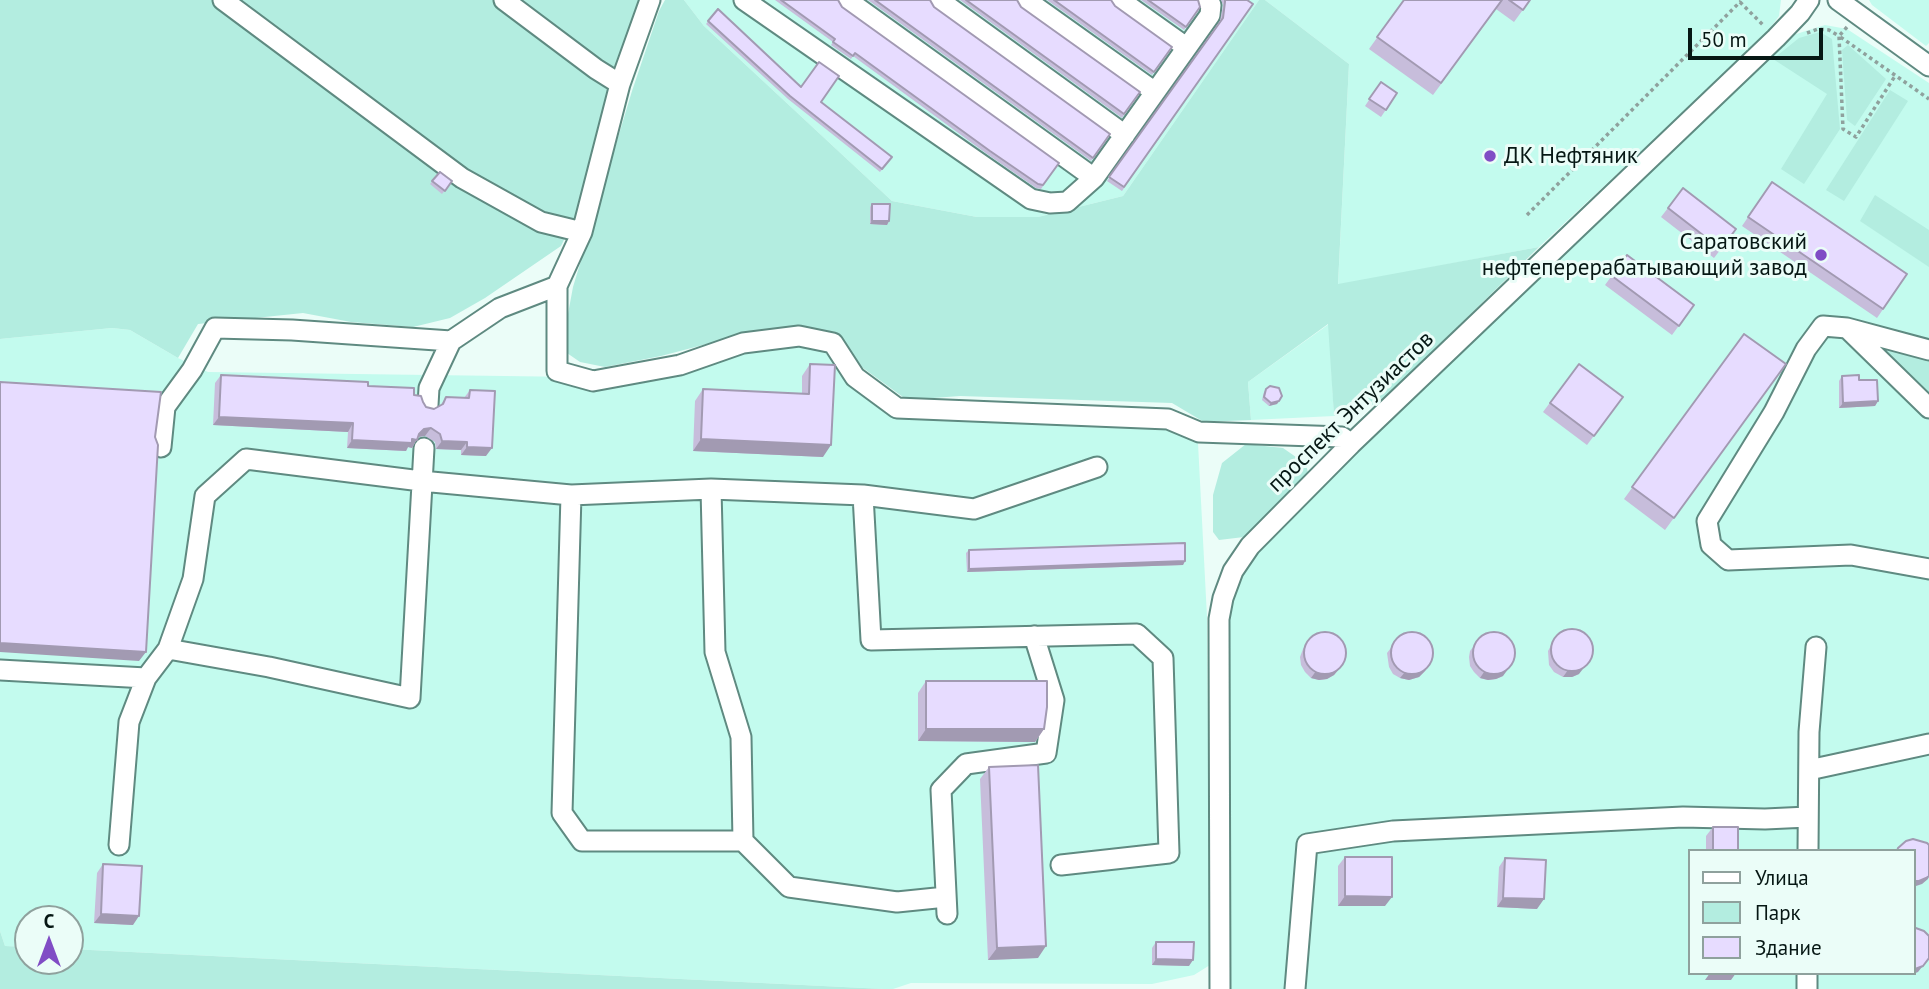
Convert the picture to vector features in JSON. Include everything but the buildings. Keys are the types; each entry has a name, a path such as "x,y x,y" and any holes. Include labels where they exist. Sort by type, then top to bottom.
{"street":[{"path":"223,0 462,178 541,222 582,232"},
{"path":"504,0 596,69 620,83"},
{"path":"650,0 620,83 582,232 556,286 557,371 593,381 680,365 743,343 800,336 833,343 855,377 897,408 1168,419 1199,432 1342,437 1351,444"},
{"path":"744,0 1031,199 1050,203 1067,202 1094,178 1210,15 1211,5 1207,0"},
{"path":"847,0 1094,178"},
{"path":"939,0 1125,135"},
{"path":"1026,0 1155,92"},
{"path":"1120,0 1186,47"},
{"name":"проспект Энтузиастов","path":"1220,989 1218,643 1223,598 1233,571 1250,546 1351,444 1776,38 1809,0"},
{"path":"1838,0 1929,66"},
{"path":"428,405 429,388 451,341 500,308 556,286"},
{"path":"1929,350 1847,328 1823,326 1806,349 1774,412 1707,521 1711,545 1728,560 1851,555 1929,569"},
{"path":"161,447 165,407 192,370 215,328 292,330 451,341"},
{"path":"1847,328 1929,408"},
{"path":"168,649 269,667 410,698 424,448"},
{"path":"119,845 129,722 146,678 168,649 193,579 205,496 246,459 422,481 571,495 711,489 863,495 974,509 1097,467"},
{"path":"711,489 715,652 741,737 743,841 789,887 897,902 947,905 941,790 967,764 1046,753 1054,700 1034,636"},
{"path":"571,495 562,813 582,841 743,841"},
{"path":"863,495 871,640 1137,634 1163,658 1169,853 1060,865"},
{"path":"1808,849 1810,732 1816,647"},
{"path":"0,670 146,678"},
{"path":"1809,770 1929,744"},
{"path":"1295,989 1307,844 1393,831 1683,817 1808,817"}],"path":[{"path":"1527,215 1741,1 1776,38"},
{"path":"1857,15 1839,36 1843,129 1856,137 1895,76"},
{"path":"1806,34 1818,29 1829,30 1929,99"}],"shaded area":[{"path":"684,0 1259,0 1123,196 1038,217 977,217 892,201 704,26"},
{"name":"ДК Нефтяник","path":"1265,0 1781,0 1779,16 1765,35 1539,247 1338,285 1349,64"},
{"path":"1869,0 1929,0 1929,43 1926,46"},
{"name":"Саратовский нефтеперерабатывающий завод","path":"1825,25 1847,29 1929,83 1929,989 1227,989 1227,644 1230,600 1240,574 1256,551 1770,54 1793,35"},
{"path":"1329,324 1334,416 1251,420 1248,382"},
{"path":"112,328 130,330 208,372 652,378 751,349 802,345 826,352 901,415 1174,428 1198,443 1207,617 1210,965 1194,975 1152,984 911,983 884,989 84,950 84,905 14,905 14,946 5,946 0,931 0,339"}],"green space":[{"path":"0,0 642,0 578,211 561,246 485,298 450,318 413,327 351,322 303,313 198,324 178,358 130,330 112,328 0,339"},
{"path":"665,0 684,0 704,26 892,201 977,217 1038,217 1123,196 1259,0 1265,0 1349,64 1338,284 1539,247 1386,397 1365,409 1334,416 1328,324 1248,382 1251,420 1204,422 1172,403 960,396 907,400 863,368 836,334 799,329 741,335 661,356 605,367 580,362 567,353 565,330 573,287 632,91"},
{"path":"1820,32 1832,39 1840,129 1804,184 1781,169 1827,94 1773,59 1799,38"},
{"path":"1848,45 1886,79 1855,126 1847,120 1842,50"},
{"path":"1890,90 1908,101 1844,201 1826,190"},
{"path":"1875,195 1929,230 1929,267 1860,221"},
{"path":"1872,339 1929,356 1929,396"},
{"path":"1246,444 1283,448 1306,464 1308,473 1244,537 1219,540 1213,532 1213,495 1222,463"},
{"path":"0,931 5,946 14,946 14,975 84,975 84,950 884,989 0,989"}],"place":[{"name":"ДК Нефтяник","path":"1490,156"},
{"name":"Саратовский нефтеперерабатывающий завод","path":"1821,255"}]}
